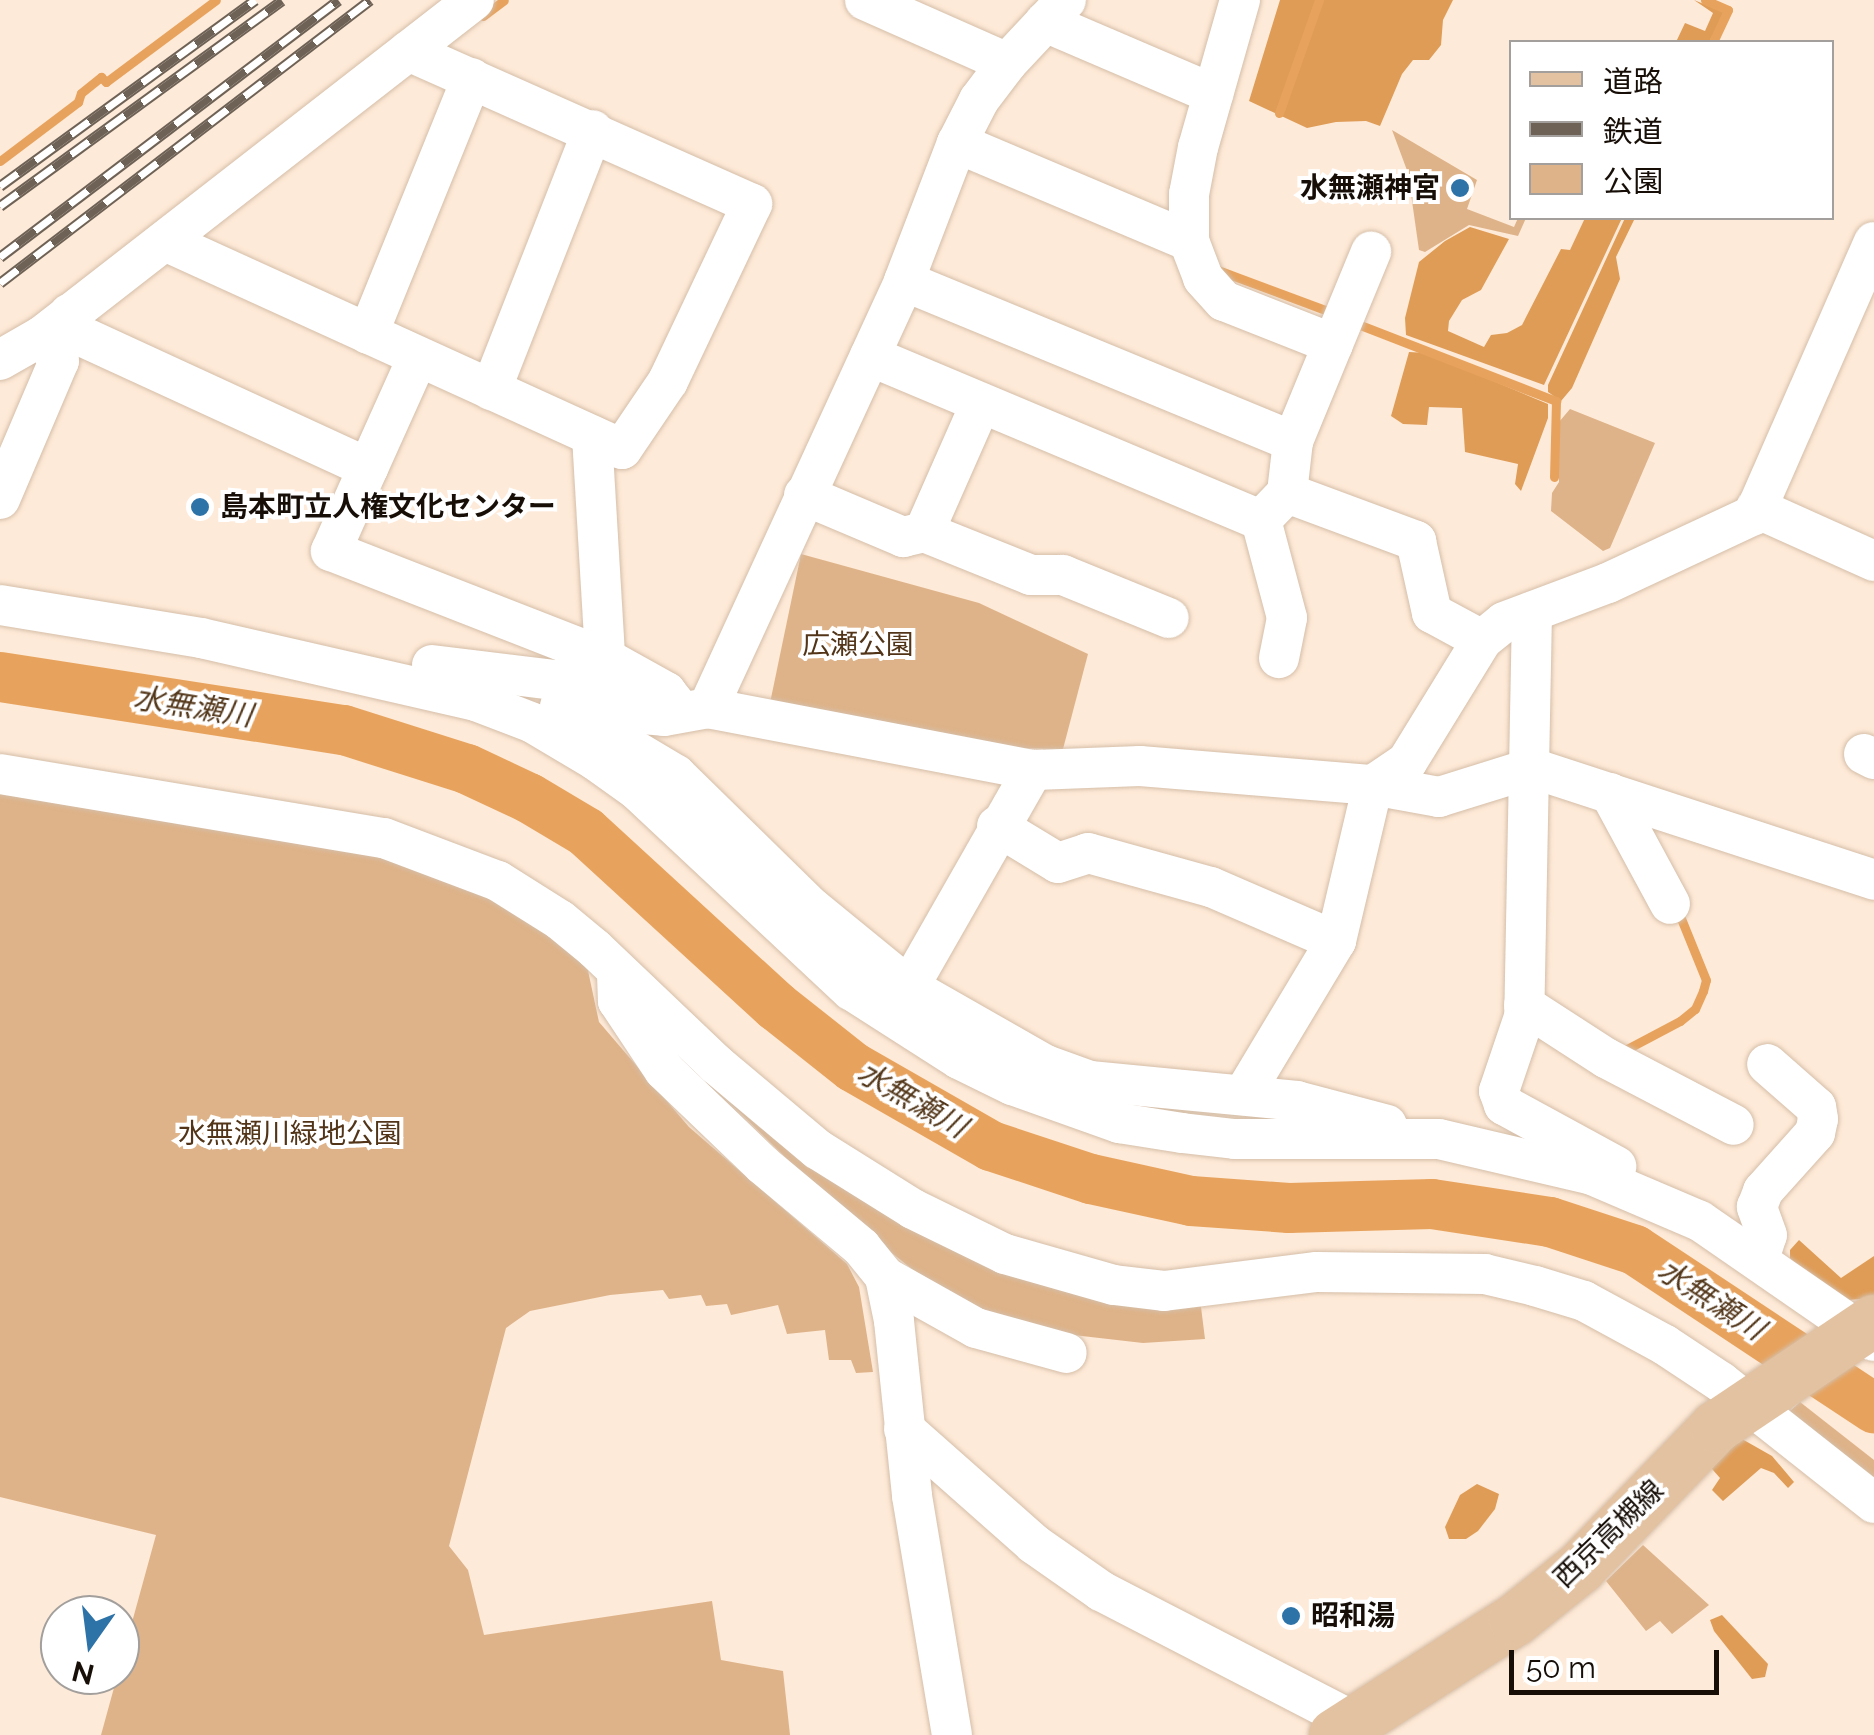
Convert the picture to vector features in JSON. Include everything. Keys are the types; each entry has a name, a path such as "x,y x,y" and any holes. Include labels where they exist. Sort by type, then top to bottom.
{"main road":[{"name":"西京高槻線","path":"1364,1730 1580,1568 1716,1427 1866,1333"}],"street":[{"path":"368,334 434,62 474,0"},
{"path":"864,0 1007,64"},
{"path":"1240,0 1189,194 1189,241 1204,278 1224,301 1334,344"},
{"path":"694,710 870,356 904,281 957,143 979,100 1007,64 1055,11 1213,94"},
{"path":"175,246 622,450 668,381 752,204 434,62"},
{"path":"0,360 175,246 434,62"},
{"path":"491,390 593,130"},
{"path":"957,143 1189,241"},
{"path":"1244,1094 1336,941 1373,785 1407,762 1482,640 1504,622 1608,583 1754,514 1874,242"},
{"path":"1278,658 1287,618 1274,507 1293,441 1371,252"},
{"path":"904,281 1293,441"},
{"path":"55,325 368,468"},
{"path":"0,500 60,361 55,325"},
{"path":"870,356 982,403 1274,507 1416,540 1432,613 1482,640"},
{"path":"418,357 331,551 605,658 694,710"},
{"path":"924,532 982,403"},
{"path":"592,436 605,658"},
{"path":"804,495 903,537 924,532 1032,575 1063,575 1169,618"},
{"path":"1756,508 1874,560"},
{"path":"0,605 415,684 533,724 637,790 837,978 1066,1074 1136,1088 1296,1101 1439,1140 1535,1159 1654,1197"},
{"path":"1532,612 1532,768 1524,1005 1500,1099 1613,1163 1654,1197 1759,1259 1866,1333"},
{"path":"246,649 314,642 472,673 555,680 642,714 664,716 694,710 1033,770 1140,766 1373,785 1440,796 1532,768 1874,880"},
{"path":"472,673 555,703 628,742 676,775 812,908 897,1001 1012,1085 1119,1123 1235,1139 1439,1140"},
{"path":"897,1001 1033,770"},
{"path":"0,774 384,838 498,881 560,920 718,1065 817,1149 913,1209 1006,1254 1114,1285 1164,1290 1317,1272 1485,1274 1584,1301 1758,1400 1874,1503"},
{"path":"1610,793 1670,904"},
{"path":"997,826 1058,863 1088,853 1211,887 1336,941"},
{"path":"617,970 618,1001 664,1070 763,1165 861,1247 884,1277 976,1328 1067,1353"},
{"path":"1524,1005 1606,1058 1734,1125"},
{"path":"1759,1259 1766,1235 1757,1207 1763,1191 1815,1132 1818,1120 1816,1107 1767,1064"},
{"path":"884,1277 952,1735"},
{"path":"904,1429 1034,1544 1101,1591 1364,1730"}],"green space":[{"path":"1392,130 1477,180 1467,209 1514,227 1517,220 1525,220 1518,236 1469,225 1425,252 1419,250 1408,173"},
{"path":"1570,409 1655,443 1610,548 1603,551 1551,511 1552,493 1559,482 1559,422"},
{"name":"広瀬公園","path":"801,554 979,603 1088,654 1063,749 1018,748 770,703"},
{"name":"水無瀬川緑地公園","path":"0,793 370,853 456,876 527,917 587,966 599,1022 689,1127 847,1264 859,1287 873,1372 856,1373 851,1360 829,1360 825,1330 787,1334 778,1305 731,1315 727,1304 706,1306 701,1295 669,1299 663,1290 610,1295 530,1311 506,1328 449,1546 468,1570 484,1635 712,1601 721,1660 783,1671 790,1735 101,1735 112,1695 140,1695 140,1595 156,1535 0,1497"},
{"path":"658,1032 759,1127 889,1215 1200,1299 1205,1339 1143,1343 1047,1332 976,1307 922,1277 843,1214"},
{"path":"1800,1402 1874,1460 1874,1486 1787,1414"},
{"path":"1643,1545 1709,1605 1672,1634 1660,1621 1646,1631 1606,1581"}],"shaded area":[{"path":"1280,0 1453,0 1443,20 1441,45 1429,60 1413,60 1402,74 1380,126 1366,121 1307,128 1249,101"},
{"path":"1694,0 1723,12 1723,17 1710,40 1677,40 1685,23 1705,31 1713,13"},
{"path":"1584,220 1621,220 1544,385 1406,335 1405,318 1419,262 1470,227 1509,239 1481,290 1462,300 1449,321 1448,331 1484,347 1491,335 1507,333 1522,325 1561,249 1570,250"},
{"path":"1624,220 1634,220 1616,257 1620,279 1572,388 1561,401 1548,392"},
{"path":"1409,352 1427,353 1548,404 1548,418 1521,491 1515,484 1518,464 1465,452 1462,408 1429,407 1427,425 1403,424 1391,416"},
{"path":"1799,1240 1841,1278 1874,1256 1874,1298 1849,1300 1806,1279 1790,1258 1790,1250"},
{"path":"1742,1439 1772,1456 1794,1482 1788,1488 1774,1473 1761,1468 1723,1501 1712,1490 1720,1478 1705,1461"},
{"path":"1477,1484 1499,1494 1495,1509 1478,1531 1466,1539 1449,1539 1445,1527 1460,1495"},
{"path":"1722,1615 1768,1664 1765,1677 1752,1679 1714,1631 1710,1620"}],"waterway":[{"path":"0,161 78,102 81,93 101,77 106,82 216,0"},
{"path":"483,16 504,0"},
{"path":"1279,113 1319,0"},
{"path":"1705,0 1728,10 1714,40"},
{"path":"1215,269 1336,314"},
{"path":"1355,323 1556,401 1554,477"},
{"name":"水無瀬川","path":"0,677 344,730 467,769 529,798 586,832 776,1006 853,1067 991,1146 1091,1179 1191,1201 1289,1208 1432,1204 1550,1222 1635,1250 1874,1408"},
{"path":"1625,1050 1680,1021 1695,1009 1703,991 1706,980 1678,911"}],"railway":[{"path":"0,186 255,0"},
{"path":"0,206 282,0"},
{"path":"0,257 339,0"},
{"path":"0,283 370,0"}],"place":[{"name":"水無瀬神宮","path":"1460,188"},
{"name":"島本町立人権文化センター","path":"200,507"},
{"name":"昭和湯","path":"1291,1616"}]}
